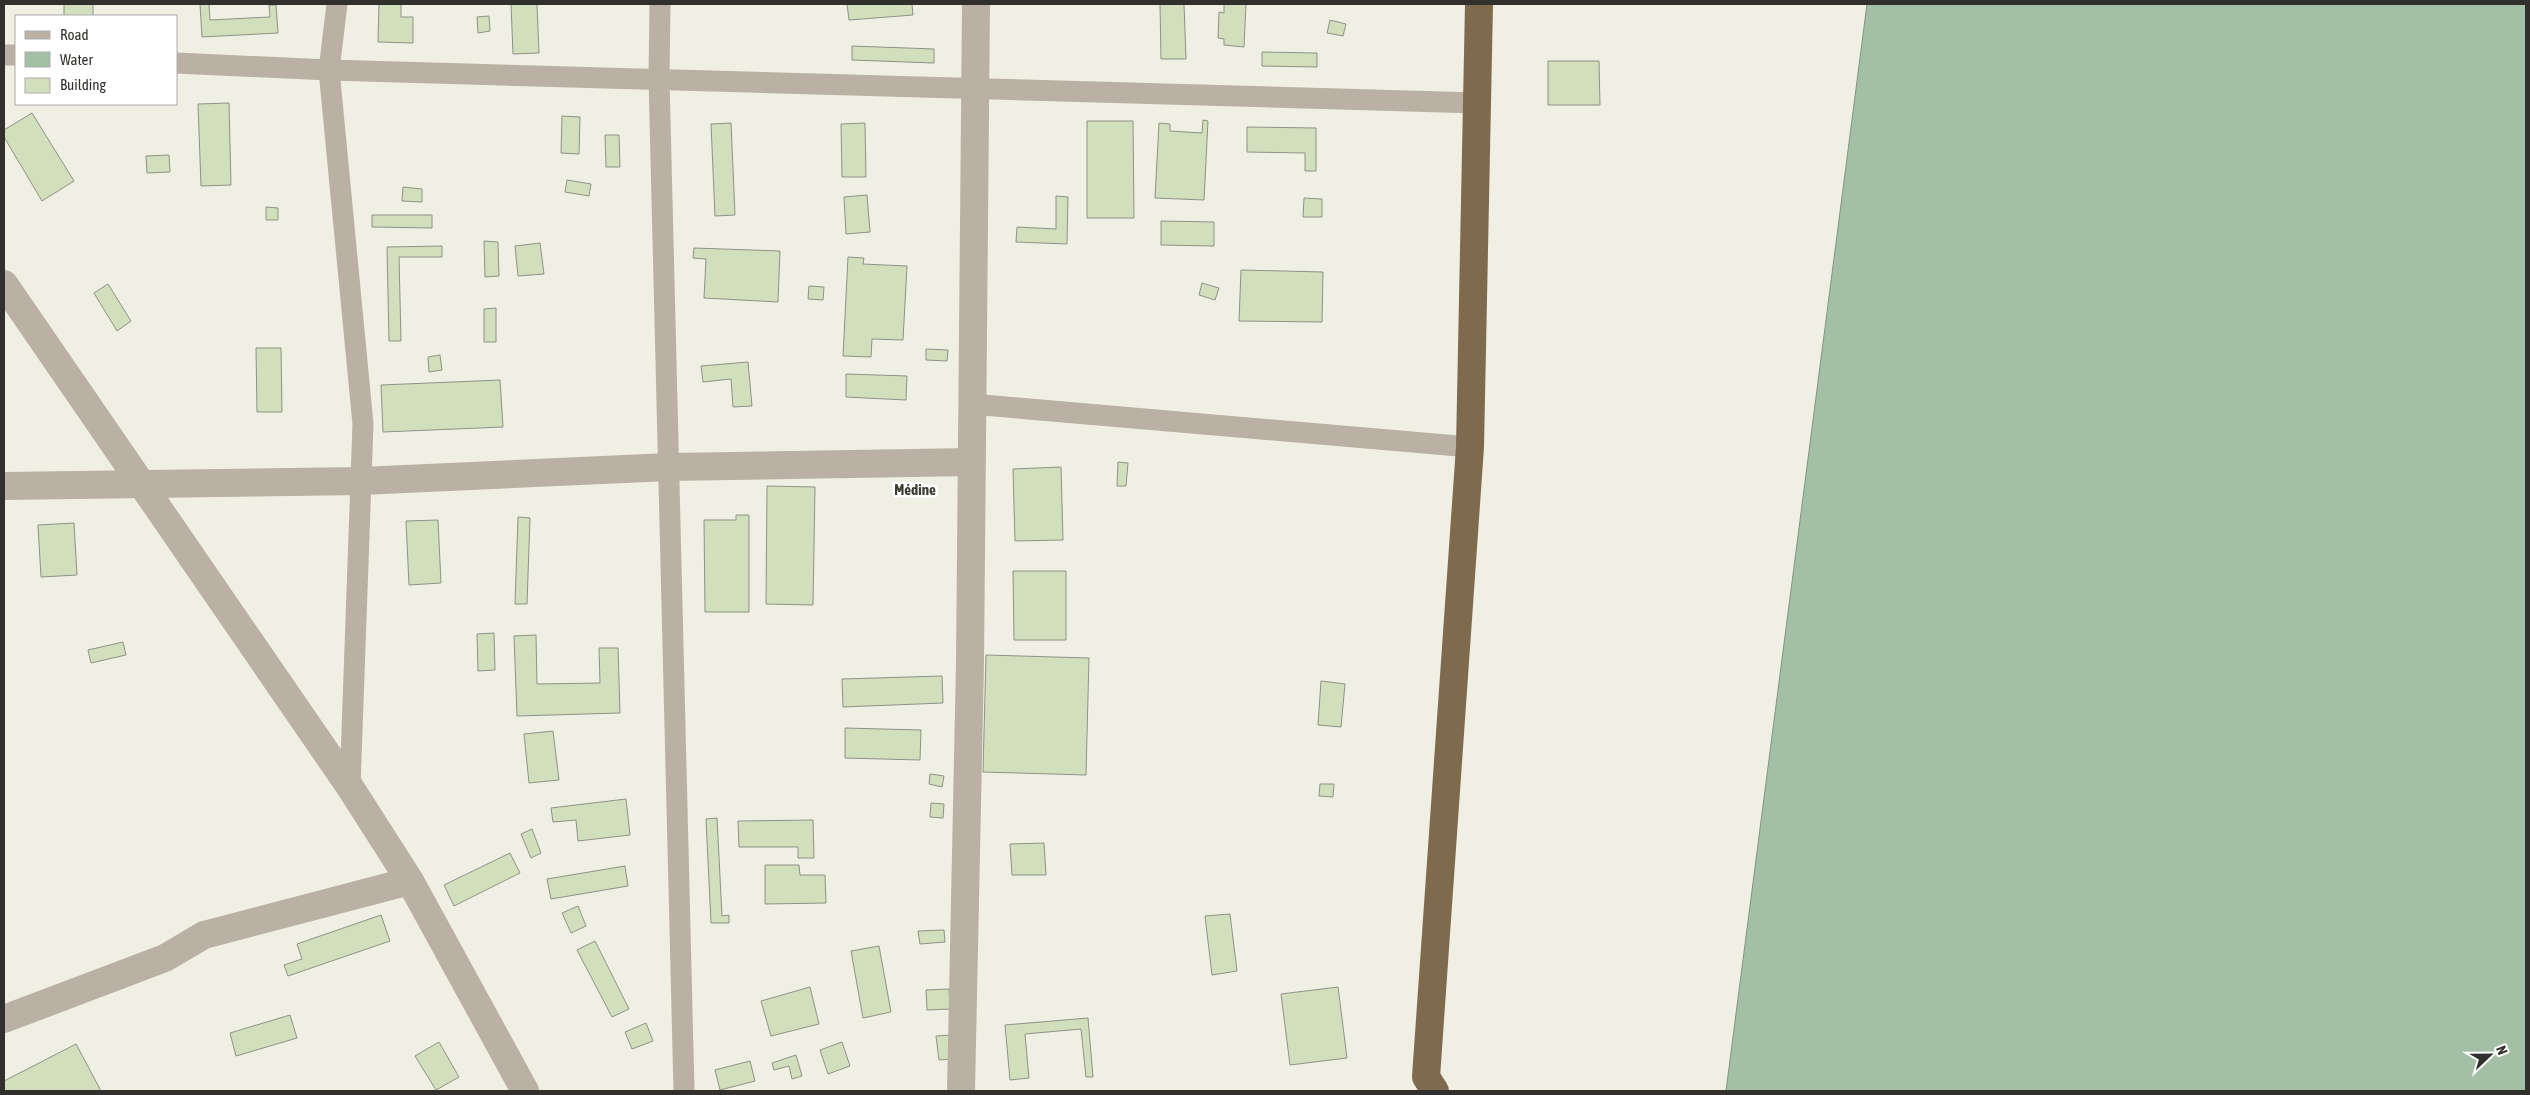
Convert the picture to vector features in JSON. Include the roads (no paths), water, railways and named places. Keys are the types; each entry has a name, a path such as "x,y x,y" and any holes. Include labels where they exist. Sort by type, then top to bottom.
{"highway":[{"path":"1436,1091 1426,1077 1470,447 1479,4"}],"street":[{"path":"961,1091 970,663 970,462 976,4"},
{"path":"4,284 350,787 410,881 525,1091"},
{"path":"4,486 361,481 669,467 970,462"},
{"path":"4,1019 165,958 204,936 410,881"}],"lane":[{"path":"337,4 330,70 363,424 350,787"},
{"path":"660,4 659,78 684,1091"},
{"path":"178,63 330,70 1477,103"},
{"path":"971,404 1470,447"}],"water":[{"path":"1867,4 2526,4 2526,1091 1726,1091"}],"district":[{"name":"Médine","path":"915,489"}]}
